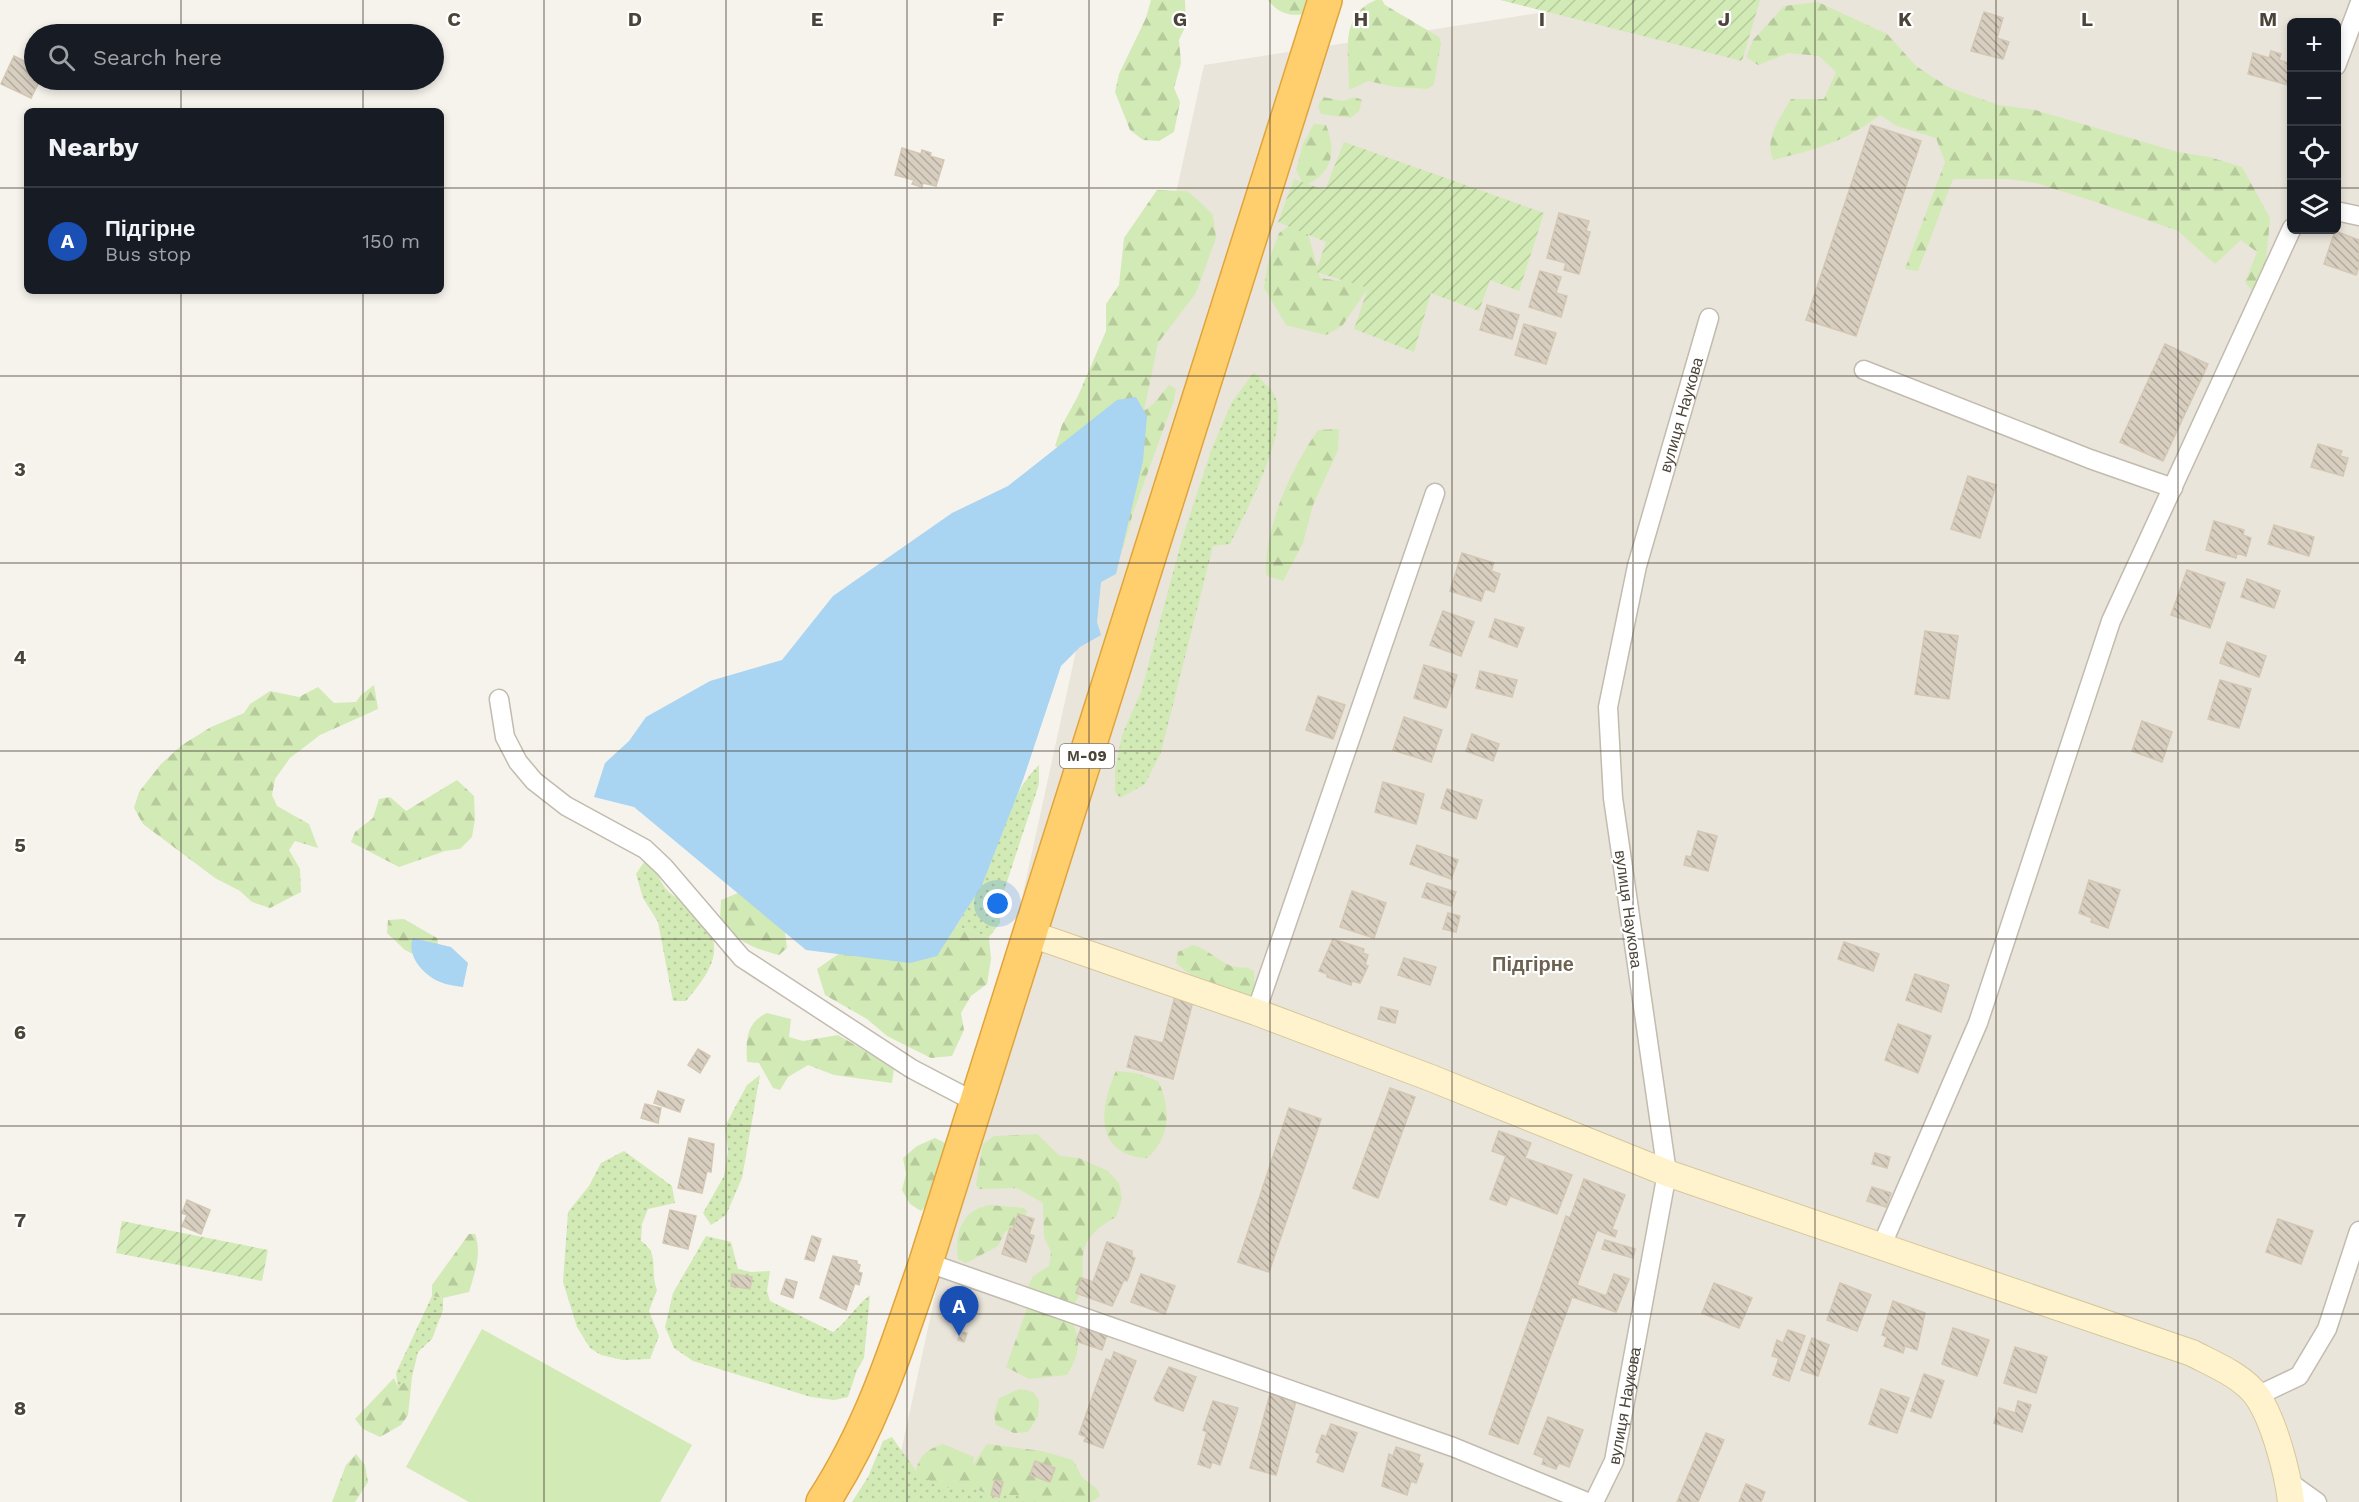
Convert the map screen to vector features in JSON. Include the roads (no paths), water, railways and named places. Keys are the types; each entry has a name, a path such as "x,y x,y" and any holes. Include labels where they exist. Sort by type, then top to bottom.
{"highway":[{"name":"М-09","path":"823,1502 849,1463 870,1419 926,1263 1325,0"}],"street":[{"path":"2341,55 2359,5"},
{"path":"2341,212 2359,216"},
{"path":"1881,1247 1978,1023 2111,621 2289,234"},
{"name":"вулиця Наукова","path":"1594,1502 1614,1461 1667,1173 1613,798 1608,707 1637,566 1708,318"},
{"path":"1864,370 2090,459 2173,488"},
{"path":"1256,1012 1436,493"},
{"path":"499,699 505,737 518,762 534,781 566,806 645,849 664,867 742,957 912,1069 977,1103"},
{"path":"1031,934 1256,1012 1442,1082 1667,1173 2192,1353 2230,1374 2257,1396 2274,1434 2290,1492 2317,1502"},
{"path":"2257,1396 2299,1376 2327,1329 2359,1231"},
{"path":"926,1263 1453,1447 1587,1502"}],"water":[{"path":"1136,397 1147,416 1143,461 1116,574 1101,582 1097,622 1101,635 1080,647 1061,666 1023,780 982,885 937,956 910,963 806,950 634,807 594,797 605,763 629,741 646,717 710,681 782,660 833,596 952,513 1008,486 1117,400"},
{"path":"413,938 451,947 468,963 463,987 440,982 428,975 414,958 411,944"}],"place":[{"name":"Підгірне","path":"959,1336"}],"district":[{"name":"Підгірне","path":"1533,964"}]}
